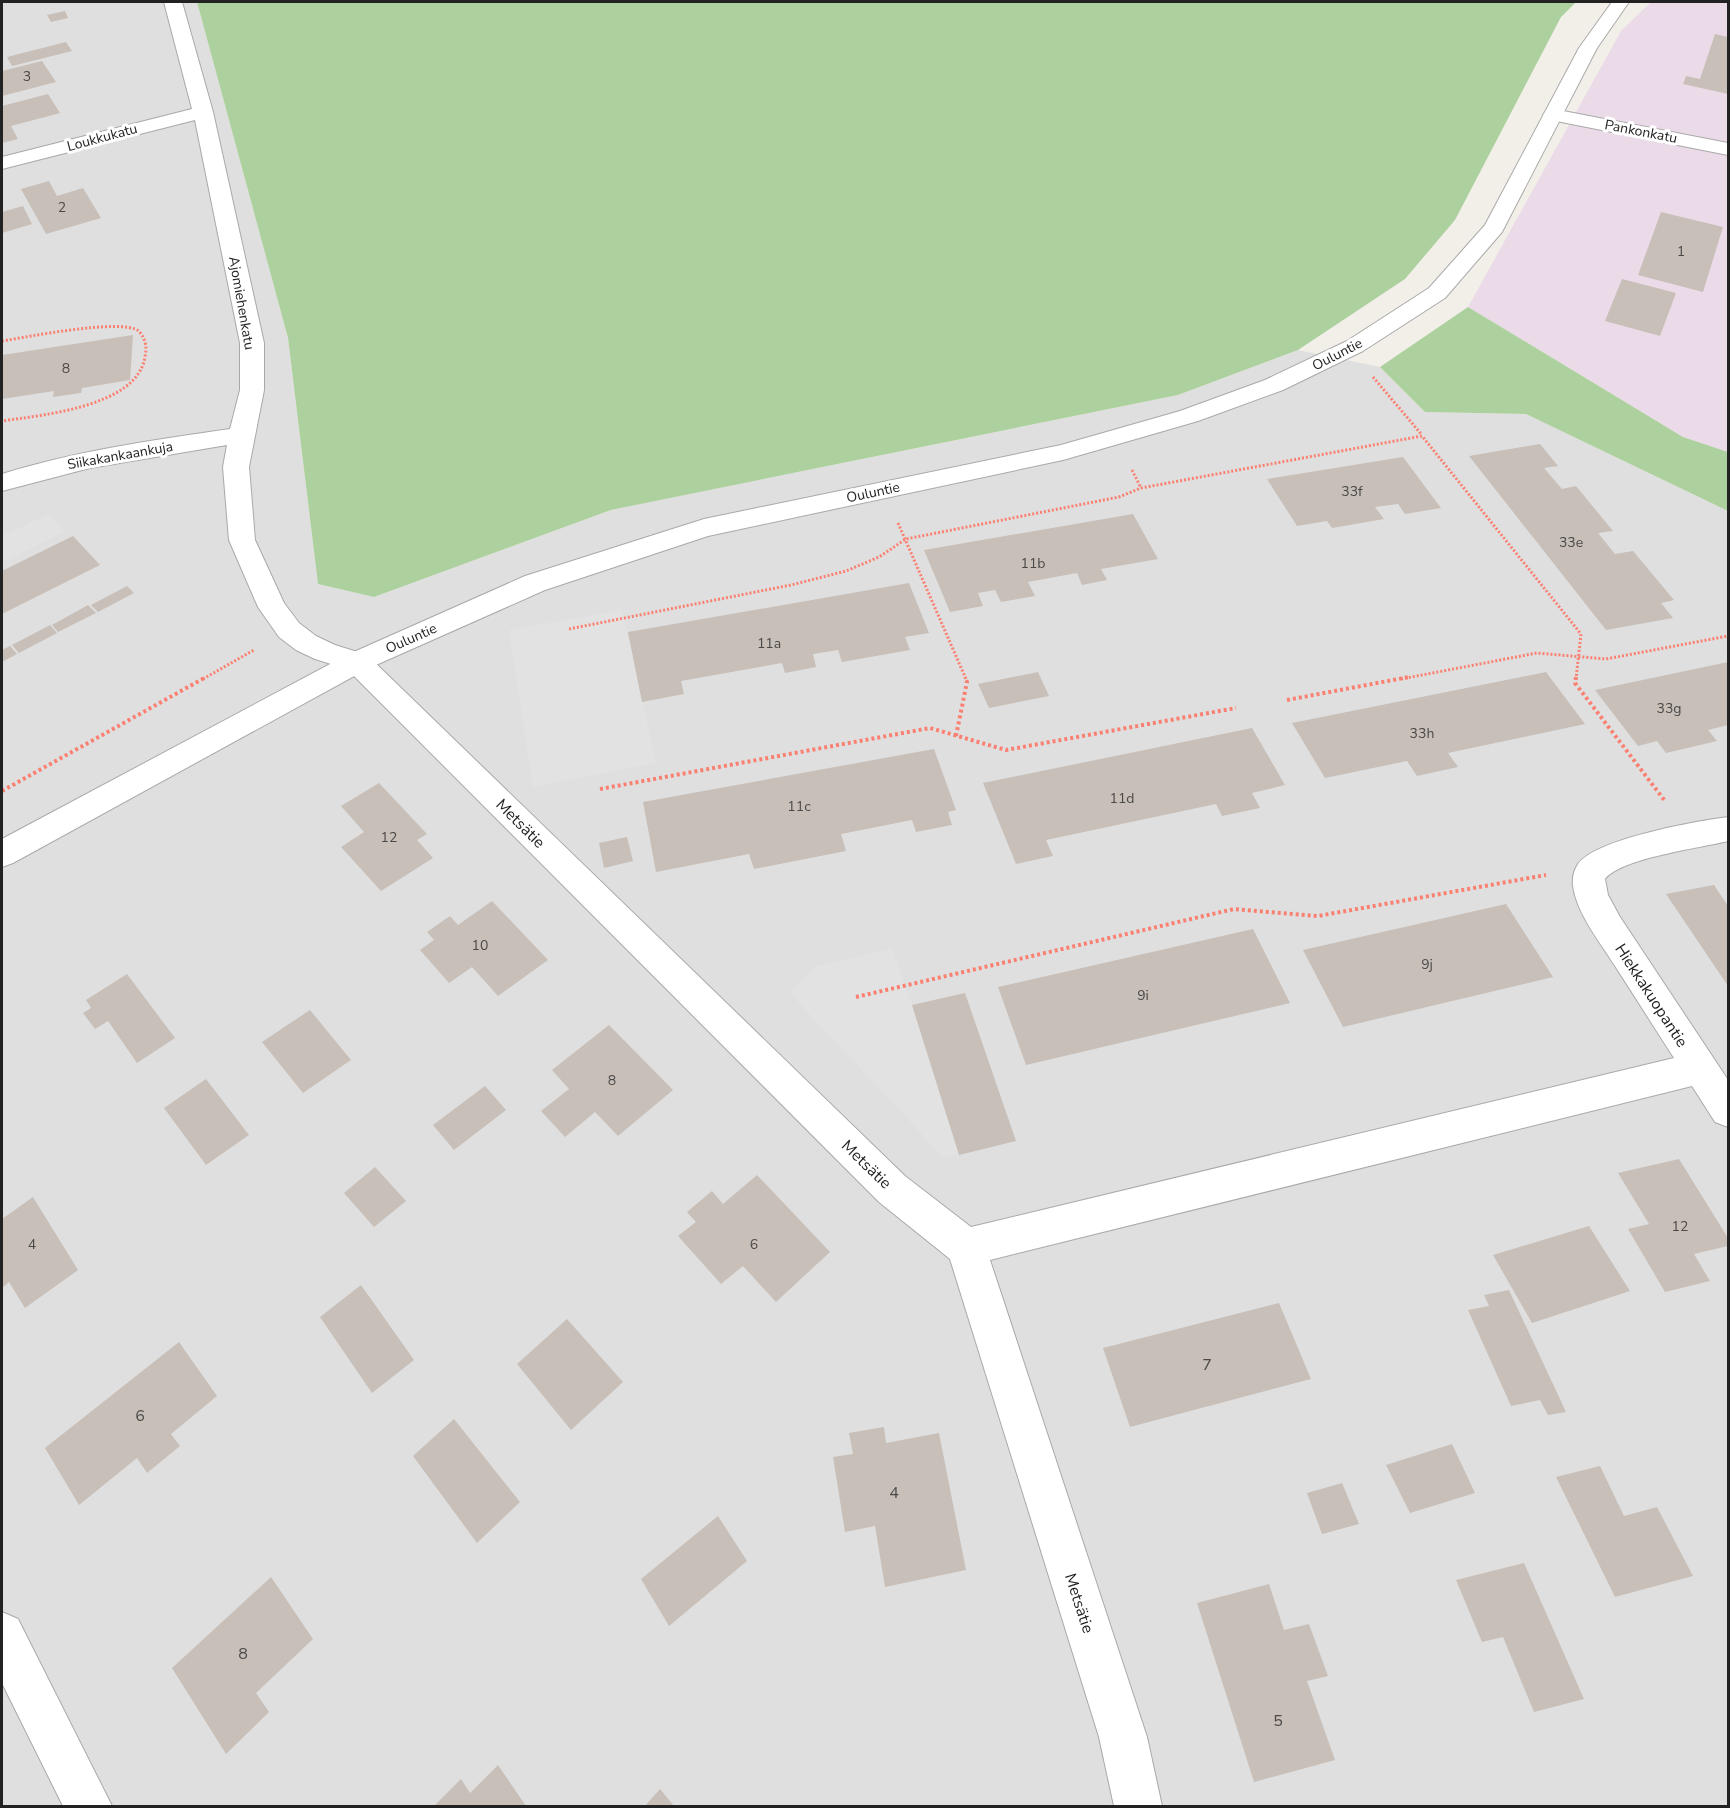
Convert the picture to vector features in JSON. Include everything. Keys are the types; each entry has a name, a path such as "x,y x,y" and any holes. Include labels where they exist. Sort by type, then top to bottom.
{"street":[{"name":"Ajomiehenkatu","path":"173,2 203,112 252,343 252,390 236,467 236,489 242,540 272,607 289,630 306,644 357,662"},
{"name":"Ouluntie","path":"2,854 357,662 546,579 704,528 1063,452 1189,416 1274,386 1349,349 1437,293 1494,227 1588,48 1620,2"},
{"name":"Loukkukatu","path":"2,163 203,112"},
{"name":"Pankonkatu","path":"1553,114 1728,149"},
{"name":"Siikakankaankuja","path":"2,483 58,466 101,457 241,435"},
{"name":"Metsätie","path":"357,662 892,1189 966,1247 1123,1737 1138,1806"},
{"path":"1589,874 1601,862 1615,855 1728,829"},
{"name":"Hiekkakuopantie","path":"1589,874 1588,883 1607,925 1728,1110"},
{"path":"966,1247 1700,1068"},
{"path":"2,1635 88,1806"}],"path":[{"path":"2,341 114,327 134,328 143,334 147,346 145,363 136,379 123,390 93,402 52,413 2,422"},
{"path":"1349,349 1581,634 1575,683 1693,837"},
{"path":"569,629 813,579 846,570 879,557 906,539 1119,497 1142,488 1422,436"},
{"path":"883,490 967,682 956,736"},
{"path":"2,791 289,630"},
{"path":"1287,700 1537,653 1606,659 1728,636"},
{"path":"600,789 930,728 1006,750 1236,708"},
{"path":"856,997 1234,909 1318,916 1561,872 1589,874"}],"shaded area":[{"path":"2,2 197,2 288,338 318,584 374,597 611,510 1178,395 1298,350 1380,367 1425,412 1526,414 1728,511 1728,1806 2,1806"},
{"path":"1651,2 1728,2 1728,452 1683,437 1468,307 1621,31"},
{"path":"49,514 65,532 2,562 2,536"},
{"path":"622,610 656,763 533,787 509,630"},
{"path":"892,949 959,1155 943,1157 790,993 815,966"}],"green space":[{"path":"197,2 1576,2 1561,17 1455,220 1405,279 1298,350 1178,395 611,510 374,597 318,584 288,338"},
{"path":"1468,307 1683,437 1728,452 1728,511 1526,414 1425,412 1380,367"}],"building":[{"path":"65,11 68,18 51,22 47,15"},
{"path":"1715,34 1728,37 1728,94 1683,84 1686,76 1700,79"},
{"path":"66,42 72,51 12,66 7,57"},
{"path":"42,61 56,82 2,96 2,71"},
{"path":"48,94 60,113 11,126 18,139 2,143 2,106"},
{"path":"49,181 57,196 83,188 101,218 46,234 21,189"},
{"path":"23,206 32,224 2,233 2,212"},
{"path":"1661,212 1723,227 1703,292 1638,275"},
{"path":"1622,279 1676,293 1660,336 1605,321"},
{"path":"133,335 130,380 82,388 81,393 53,397 54,391 2,399 2,355"},
{"path":"1540,444 1558,466 1544,468 1562,489 1576,486 1613,531 1598,533 1615,554 1633,551 1674,600 1661,603 1673,618 1606,630 1469,456"},
{"path":"1403,457 1441,508 1405,514 1398,504 1375,507 1384,519 1332,528 1327,521 1297,526 1267,479"},
{"path":"1133,514 1158,559 1101,569 1107,580 1082,585 1077,573 1028,582 1035,596 1001,602 995,590 978,593 983,606 950,612 924,550"},
{"path":"73,536 100,565 2,614 2,571"},
{"path":"909,583 929,633 905,637 910,650 842,662 838,650 813,654 816,667 785,673 782,663 681,681 684,694 642,702 628,632"},
{"path":"127,586 134,593 98,612 91,605"},
{"path":"88,605 96,613 58,632 52,625"},
{"path":"50,625 57,633 19,653 12,645"},
{"path":"10,646 17,654 2,662 2,650"},
{"path":"1728,662 1728,725 1708,730 1717,741 1666,753 1657,741 1638,746 1595,690"},
{"path":"1038,672 1049,696 989,708 978,684"},
{"path":"1546,672 1585,724 1448,753 1458,767 1417,776 1407,761 1325,778 1292,723"},
{"path":"1252,728 1285,785 1252,793 1260,808 1222,816 1216,804 1046,840 1053,856 1016,864 983,783"},
{"path":"934,749 956,810 948,812 952,825 916,832 912,820 841,834 846,851 754,869 749,854 656,872 643,802"},
{"path":"379,783 427,834 417,840 433,858 381,891 341,847 364,832 341,806"},
{"path":"627,837 633,861 604,868 599,843"},
{"path":"1714,885 1728,906 1728,986 1666,894"},
{"path":"492,901 548,960 498,996 472,967 449,983 420,950 434,940 427,932 450,916 458,925"},
{"path":"1506,904 1553,977 1343,1027 1303,950"},
{"path":"1253,929 1290,1003 1026,1065 998,987"},
{"path":"127,974 175,1038 137,1063 108,1021 95,1029 83,1013 91,1008 86,1000"},
{"path":"965,993 1016,1141 959,1155 912,1005"},
{"path":"310,1010 351,1060 303,1093 262,1042"},
{"path":"609,1025 673,1090 618,1136 595,1112 565,1137 541,1111 569,1089 552,1070"},
{"path":"206,1079 249,1135 206,1165 164,1108"},
{"path":"485,1086 506,1110 454,1150 433,1125"},
{"path":"1679,1159 1728,1238 1728,1246 1694,1254 1710,1281 1665,1292 1628,1229 1649,1224 1618,1173"},
{"path":"375,1167 406,1201 374,1227 344,1193"},
{"path":"757,1175 830,1252 776,1302 743,1266 721,1284 678,1236 696,1222 687,1212 712,1191 723,1204"},
{"path":"33,1197 78,1270 25,1308 9,1282 2,1288 2,1219"},
{"path":"1589,1226 1630,1291 1532,1323 1493,1255"},
{"path":"361,1285 414,1360 372,1393 320,1317"},
{"path":"1509,1290 1566,1412 1548,1415 1540,1400 1511,1406 1468,1310 1489,1306 1484,1295"},
{"path":"1279,1303 1311,1379 1130,1427 1103,1348"},
{"path":"567,1319 623,1382 571,1430 517,1364"},
{"path":"179,1342 217,1396 171,1434 180,1446 147,1473 137,1458 79,1505 45,1448"},
{"path":"454,1419 520,1502 477,1543 413,1456"},
{"path":"884,1427 886,1443 939,1433 966,1570 885,1587 875,1526 845,1532 833,1457 853,1454 849,1433"},
{"path":"1452,1444 1475,1493 1410,1513 1386,1465"},
{"path":"1600,1466 1624,1516 1657,1507 1693,1576 1615,1597 1556,1477"},
{"path":"1342,1483 1359,1524 1322,1534 1307,1493"},
{"path":"718,1516 747,1561 669,1626 641,1579"},
{"path":"1524,1563 1584,1699 1534,1712 1503,1637 1482,1642 1456,1580"},
{"path":"271,1577 313,1639 256,1693 269,1712 226,1754 172,1668"},
{"path":"1269,1584 1284,1630 1309,1624 1328,1676 1307,1681 1335,1760 1254,1782 1197,1603"},
{"path":"498,1765 526,1806 434,1806 461,1779 470,1793"},
{"path":"660,1789 674,1806 645,1806"}]}
